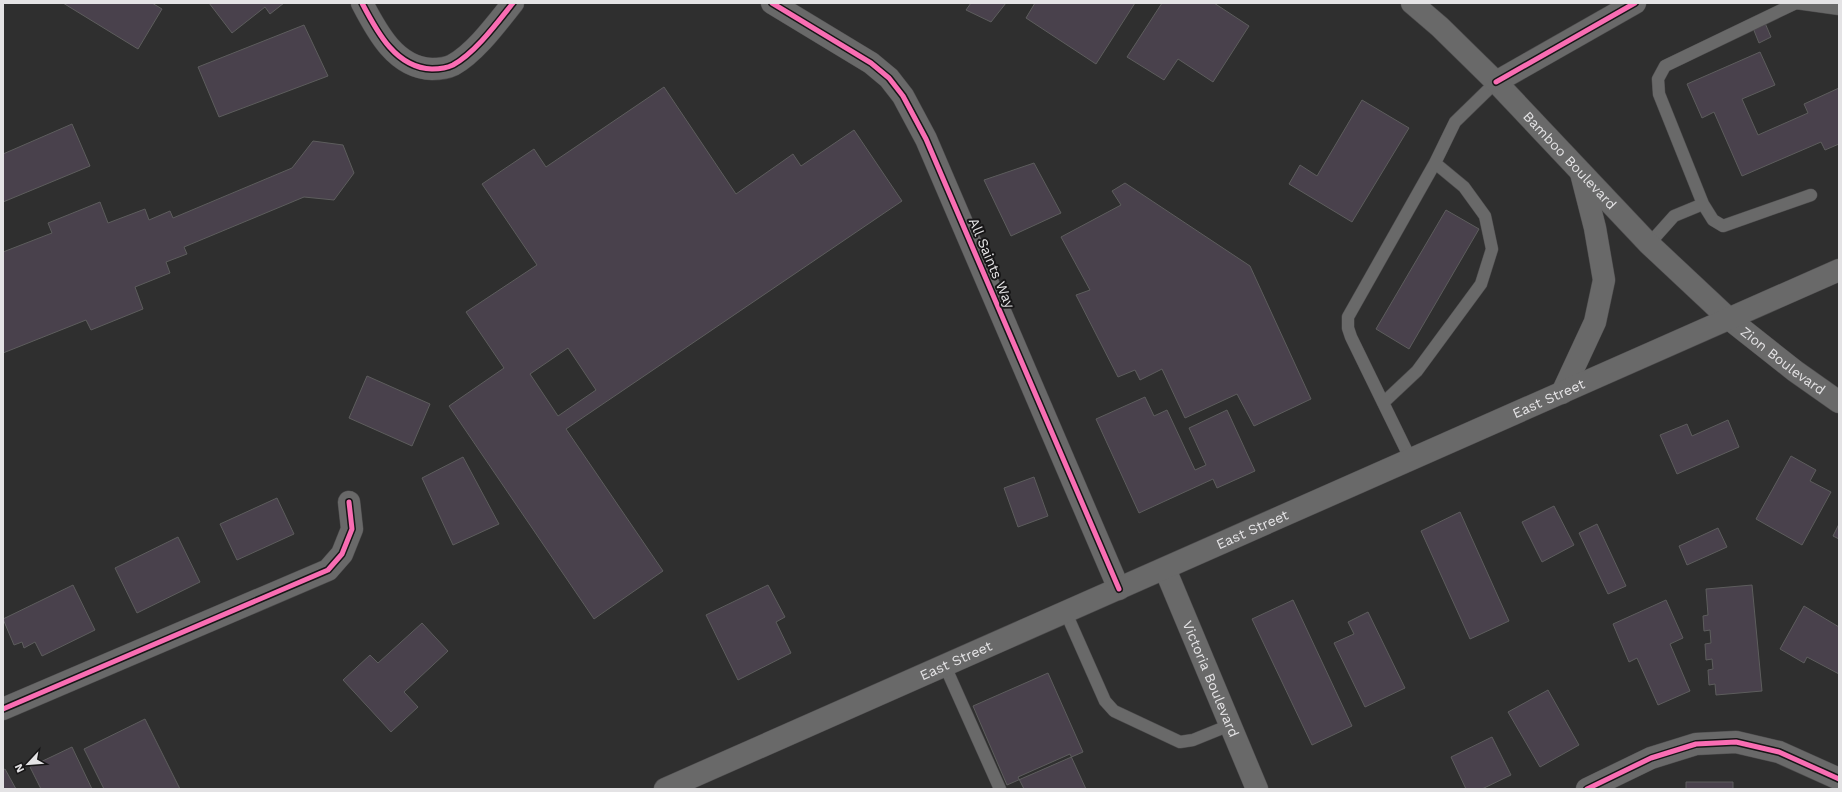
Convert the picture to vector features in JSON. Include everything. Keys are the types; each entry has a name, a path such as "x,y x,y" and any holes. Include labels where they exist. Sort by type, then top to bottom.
{"main road":[{"path":"362,3 372,22 401,60 420,68 439,69 452,65 467,55 513,3"},
{"name":"All Saints Way","path":"772,3 871,63 889,78 904,96 926,139 1119,589"},
{"name":"Bamboo Boulevard","path":"1412,3 1440,27 1496,82 1649,244 1728,318"},
{"path":"1496,82 1635,3"},
{"path":"1562,393 1595,322 1604,280 1595,228 1581,172"},
{"name":"East Street","path":"665,789 1839,270"},
{"name":"Zion Boulevard","path":"1728,318 1795,371 1839,402"},
{"path":"3,709 328,570 342,554 352,529 349,502"},
{"name":"Victoria Boulevard","path":"1165,569 1257,789"},
{"path":"1599,787 1651,758 1696,744 1736,742 1779,752 1839,779"}],"lane":[{"path":"1811,195 1723,226 1713,220 1702,204 1659,94 1658,78 1665,66 1796,3 1839,9"},
{"path":"1410,460 1351,337 1348,328 1348,317 1435,163 1455,122 1496,82"},
{"path":"1383,404 1417,371 1481,284 1492,248 1485,216 1464,188 1435,163"},
{"path":"1649,244 1674,216 1702,204"},
{"path":"1066,613 1105,701 1114,711 1180,742 1193,740 1230,725"},
{"path":"945,666 1000,789"}],"building":[{"path":"63,3 152,3 162,9 138,49"},
{"path":"209,3 284,3 270,14 265,7 232,33"},
{"path":"971,3 1006,3 991,22 966,10"},
{"path":"1035,3 1135,3 1096,64 1026,18"},
{"path":"1162,3 1214,3 1249,26 1213,82 1178,59 1164,80 1127,57"},
{"path":"1765,23 1771,37 1759,43 1753,28"},
{"path":"304,25 328,76 219,117 198,67"},
{"path":"1760,52 1775,85 1742,99 1758,135 1808,113 1804,104 1839,88 1839,144 1825,150 1821,142 1742,176 1714,112 1702,118 1687,84"},
{"path":"664,87 736,194 793,154 801,166 854,130 902,201 566,429 663,571 594,619 449,406 504,368 466,312 537,265 482,184 534,149 546,167","holes":["568,348 596,390 558,416 530,374"]},
{"path":"1362,100 1409,128 1352,222 1289,184 1300,165 1317,176"},
{"path":"72,124 90,166 3,202 3,154"},
{"path":"313,141 343,145 354,173 334,200 304,197 184,247 187,254 166,262 170,273 135,287 143,309 91,330 86,320 3,353 3,252 52,233 48,223 100,202 108,223 145,209 149,220 170,211 173,218 292,168"},
{"path":"1034,163 1061,213 1011,236 984,180"},
{"path":"1125,183 1250,266 1311,399 1254,426 1237,394 1185,418 1162,369 1140,380 1135,370 1118,377 1076,295 1090,290 1061,237 1121,205 1112,191"},
{"path":"1446,210 1479,229 1409,349 1376,329"},
{"path":"367,376 430,404 412,446 349,418"},
{"path":"1145,397 1154,416 1167,410 1195,470 1206,465 1189,428 1227,410 1255,471 1217,488 1213,479 1139,513 1096,419"},
{"path":"1728,420 1739,447 1677,474 1660,435 1687,424 1692,436"},
{"path":"1791,456 1816,470 1810,481 1831,492 1802,545 1756,519"},
{"path":"463,457 499,524 453,545 422,478"},
{"path":"1034,477 1048,516 1018,527 1004,488"},
{"path":"277,498 294,534 237,560 220,524"},
{"path":"1554,506 1574,545 1542,562 1522,522"},
{"path":"1460,512 1509,621 1470,639 1421,531"},
{"path":"1597,524 1626,586 1608,594 1579,533"},
{"path":"1839,524 1839,539 1833,536"},
{"path":"1718,528 1727,547 1687,565 1679,546"},
{"path":"178,537 200,582 137,613 115,568"},
{"path":"73,585 95,630 42,656 35,642 24,648 22,642 14,645 3,619"},
{"path":"768,585 785,617 776,622 791,653 738,680 706,615"},
{"path":"1752,585 1762,691 1716,695 1715,684 1709,685 1708,670 1713,669 1712,659 1706,660 1705,644 1711,643 1710,630 1704,631 1703,616 1708,615 1706,589"},
{"path":"1293,600 1352,726 1312,745 1252,619"},
{"path":"1666,600 1683,638 1670,644 1690,691 1658,705 1637,658 1629,662 1613,624"},
{"path":"1804,606 1839,627 1839,674 1807,657 1804,663 1780,649"},
{"path":"1368,612 1405,688 1365,707 1334,643 1354,634 1348,622"},
{"path":"422,623 448,651 404,692 418,707 391,732 343,680 370,655 378,663"},
{"path":"1048,673 1083,752 1007,785 973,706"},
{"path":"1548,690 1579,745 1540,767 1508,712"},
{"path":"145,719 180,789 104,789 84,749"},
{"path":"1492,737 1511,775 1482,789 1466,789 1451,757"},
{"path":"72,747 92,789 41,789 30,767"},
{"path":"1070,754 1086,789 1024,789 1018,777"},
{"path":"5,769 16,789 3,789 3,770"},
{"path":"1686,782 1733,782 1733,789 1686,789"}],"cycle path":[{"path":"362,3 381,36 398,55 419,67 432,69 451,66 461,60 485,37 513,3"},
{"path":"772,3 871,63 889,78 903,96 926,139 1119,589"},
{"path":"1496,82 1635,3"},
{"path":"3,709 328,570 342,554 352,529 349,502"},
{"path":"1587,789 1651,758 1696,744 1736,742 1779,752 1839,779"}]}
